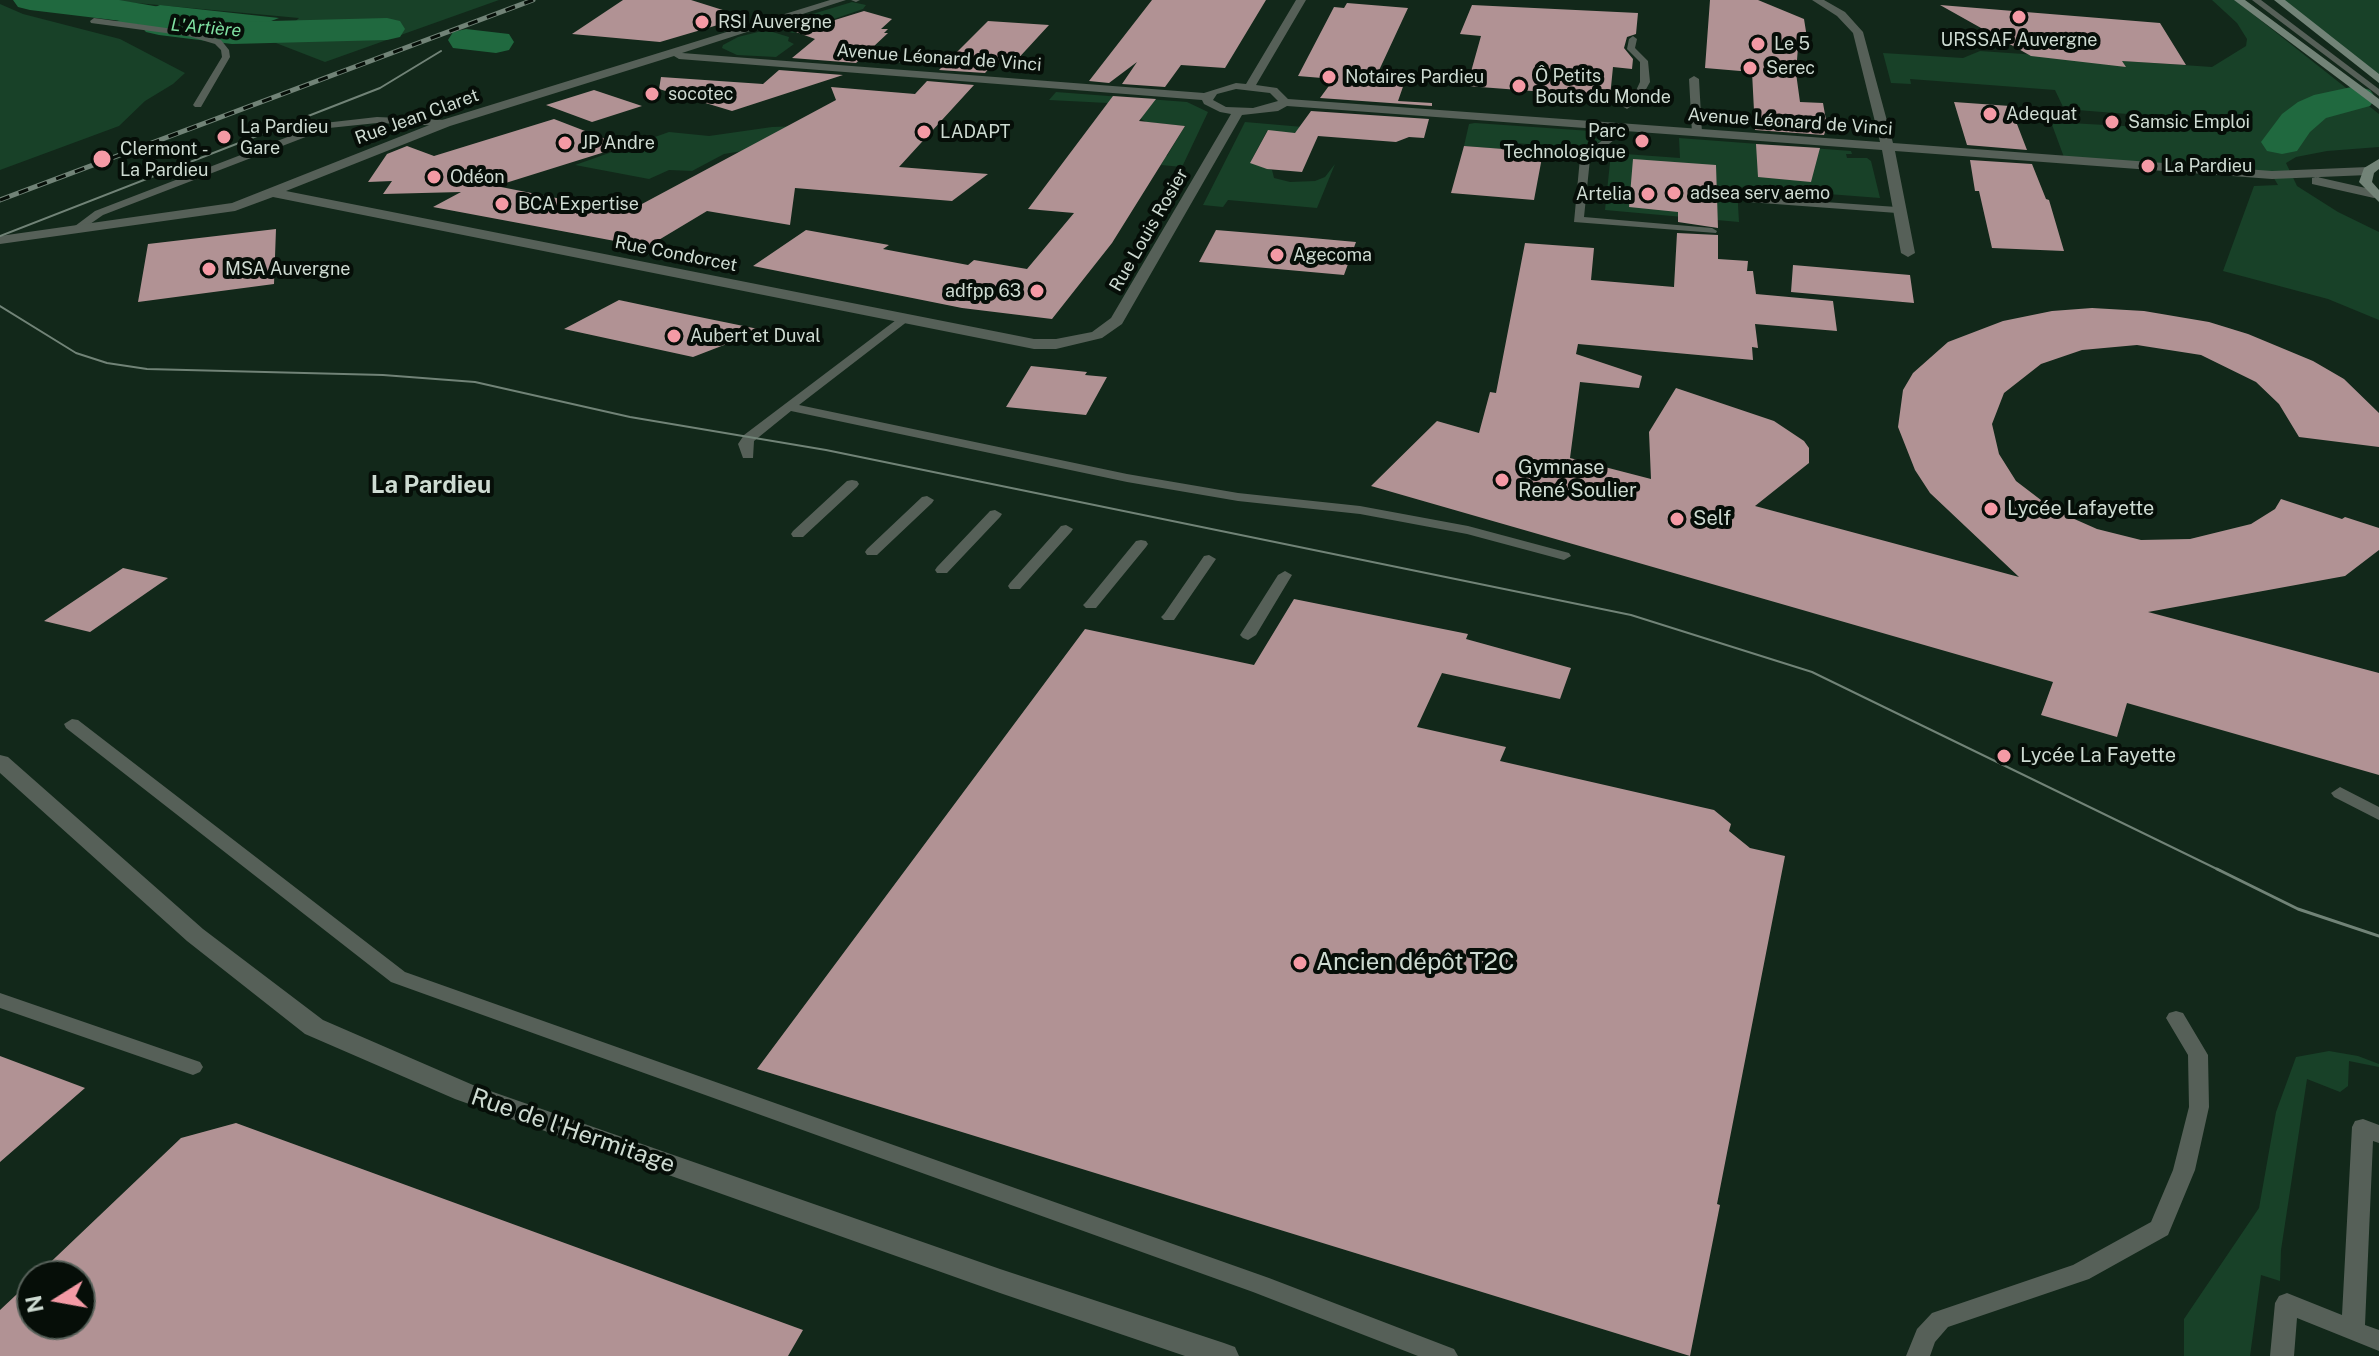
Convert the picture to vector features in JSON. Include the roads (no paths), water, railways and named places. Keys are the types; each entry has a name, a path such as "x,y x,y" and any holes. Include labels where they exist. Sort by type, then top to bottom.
{"main road":[{"path":"2239,0 2379,105"},
{"path":"2279,0 2379,80"},
{"path":"2373,167 2365,182 2376,196"}],"street":[{"name":"Rue Jean Claret","path":"0,240 235,207 446,123 841,0"},
{"path":"1250,86 1301,0"},
{"path":"1817,0 1841,14 1858,32 1887,147 1897,210 1908,253"},
{"name":"Avenue Léonard de Vinci","path":"667,55 1207,97"},
{"path":"1250,86 1280,94 1284,102 1267,110 1238,112 1213,106 1207,97 1222,88 1250,86"},
{"name":"Avenue Léonard de Vinci","path":"1284,102 2294,176 2376,196"},
{"name":"Rue Louis Rosier","path":"1071,342 1097,335 1117,321 1238,112"},
{"name":"Avenue Léonard de Vinci","path":"2294,176 2373,167"},
{"name":"Rue Condorcet","path":"274,193 1034,344 1071,342"},
{"name":"Rue de l'Hermitage","path":"0,762 195,935 314,1027 479,1098 1000,1281 1224,1356"}],"lane":[{"path":"2256,0 2379,93"},
{"path":"94,21 188,34 218,42 225,50 226,57 198,105"},
{"path":"1627,106 1637,98 1645,82 1644,61 1631,49 1633,39"},
{"path":"883,72 895,57 925,56"},
{"path":"1694,79 1697,133"},
{"path":"76,229 99,213 327,125 365,120 446,123"},
{"path":"1614,127 1614,136 1585,158 1578,220 1712,231"},
{"path":"1752,200 1897,210"},
{"path":"748,455 745,444 749,438 904,318"},
{"path":"789,407 1127,478 1238,497 1360,510 1468,530 1564,556"},
{"path":"798,534 852,484"},
{"path":"872,552 927,500"},
{"path":"942,570 995,514"},
{"path":"1015,586 1066,529"},
{"path":"1091,605 1141,544"},
{"path":"1169,617 1209,559"},
{"path":"1248,635 1285,575"},
{"path":"72,724 398,977 1246,1280 1446,1356"},
{"path":"2340,793 2379,814"},
{"path":"0,1000 193,1067"},
{"path":"1918,1356 1925,1336 1940,1320 2081,1272 2160,1228 2184,1170 2199,1107 2198,1055 2176,1018"},
{"path":"2353,1330 2363,1127 2379,1135"},
{"path":"2282,1356 2287,1303 2379,1341"}],"water":[{"path":"160,5 279,18 232,36 115,22"}],"waterway":[{"name":"L'Artière","path":"30,0 148,14 159,24 232,33 387,29"},
{"name":"L'Artière","path":"466,40 496,42"},
{"name":"L'Artière","path":"2282,142 2296,123 2312,110 2328,103 2356,98"}],"tram line":[{"path":"0,236 380,88 441,51"},
{"path":"0,306 76,353 107,363 147,369 383,375 475,382 630,417 826,450 1631,615 1812,672 2221,871"},
{"path":"2217,869 2298,909 2379,936"}],"railway":[{"path":"0,200 533,0"}],"place":[{"name":"URSSAF Auvergne","path":"2019,17"},
{"name":"RSI Auvergne","path":"702,22"},
{"name":"Le 5","path":"1758,44"},
{"name":"Serec","path":"1750,68"},
{"name":"Notaires Pardieu","path":"1329,77"},
{"name":"Ô Petits Bouts du Monde","path":"1519,86"},
{"name":"socotec","path":"652,94"},
{"name":"Adequat","path":"1990,114"},
{"name":"Samsic Emploi","path":"2112,122"},
{"name":"LADAPT","path":"924,132"},
{"name":"La Pardieu Gare","path":"224,137"},
{"name":"Parc Technologique","path":"1642,141"},
{"name":"JP Andre","path":"565,143"},
{"name":"Clermont - La Pardieu","path":"102,159"},
{"name":"La Pardieu","path":"2148,166"},
{"name":"Odéon","path":"434,177"},
{"name":"adsea serv aemo","path":"1674,193"},
{"name":"Artelia","path":"1648,194"},
{"name":"BCA Expertise","path":"502,204"},
{"name":"Agecoma","path":"1277,255"},
{"name":"MSA Auvergne","path":"209,269"},
{"name":"adfpp 63","path":"1037,291"},
{"name":"Aubert et Duval","path":"674,336"},
{"name":"Gymnase René Soulier","path":"1502,480"},
{"name":"Lycée Lafayette","path":"1991,509"},
{"name":"Self","path":"1677,519"},
{"name":"Lycée La Fayette","path":"2004,756"},
{"name":"Ancien dépôt T2C","path":"1300,963"}],"district":[{"name":"La Pardieu","path":"431,486"}]}
